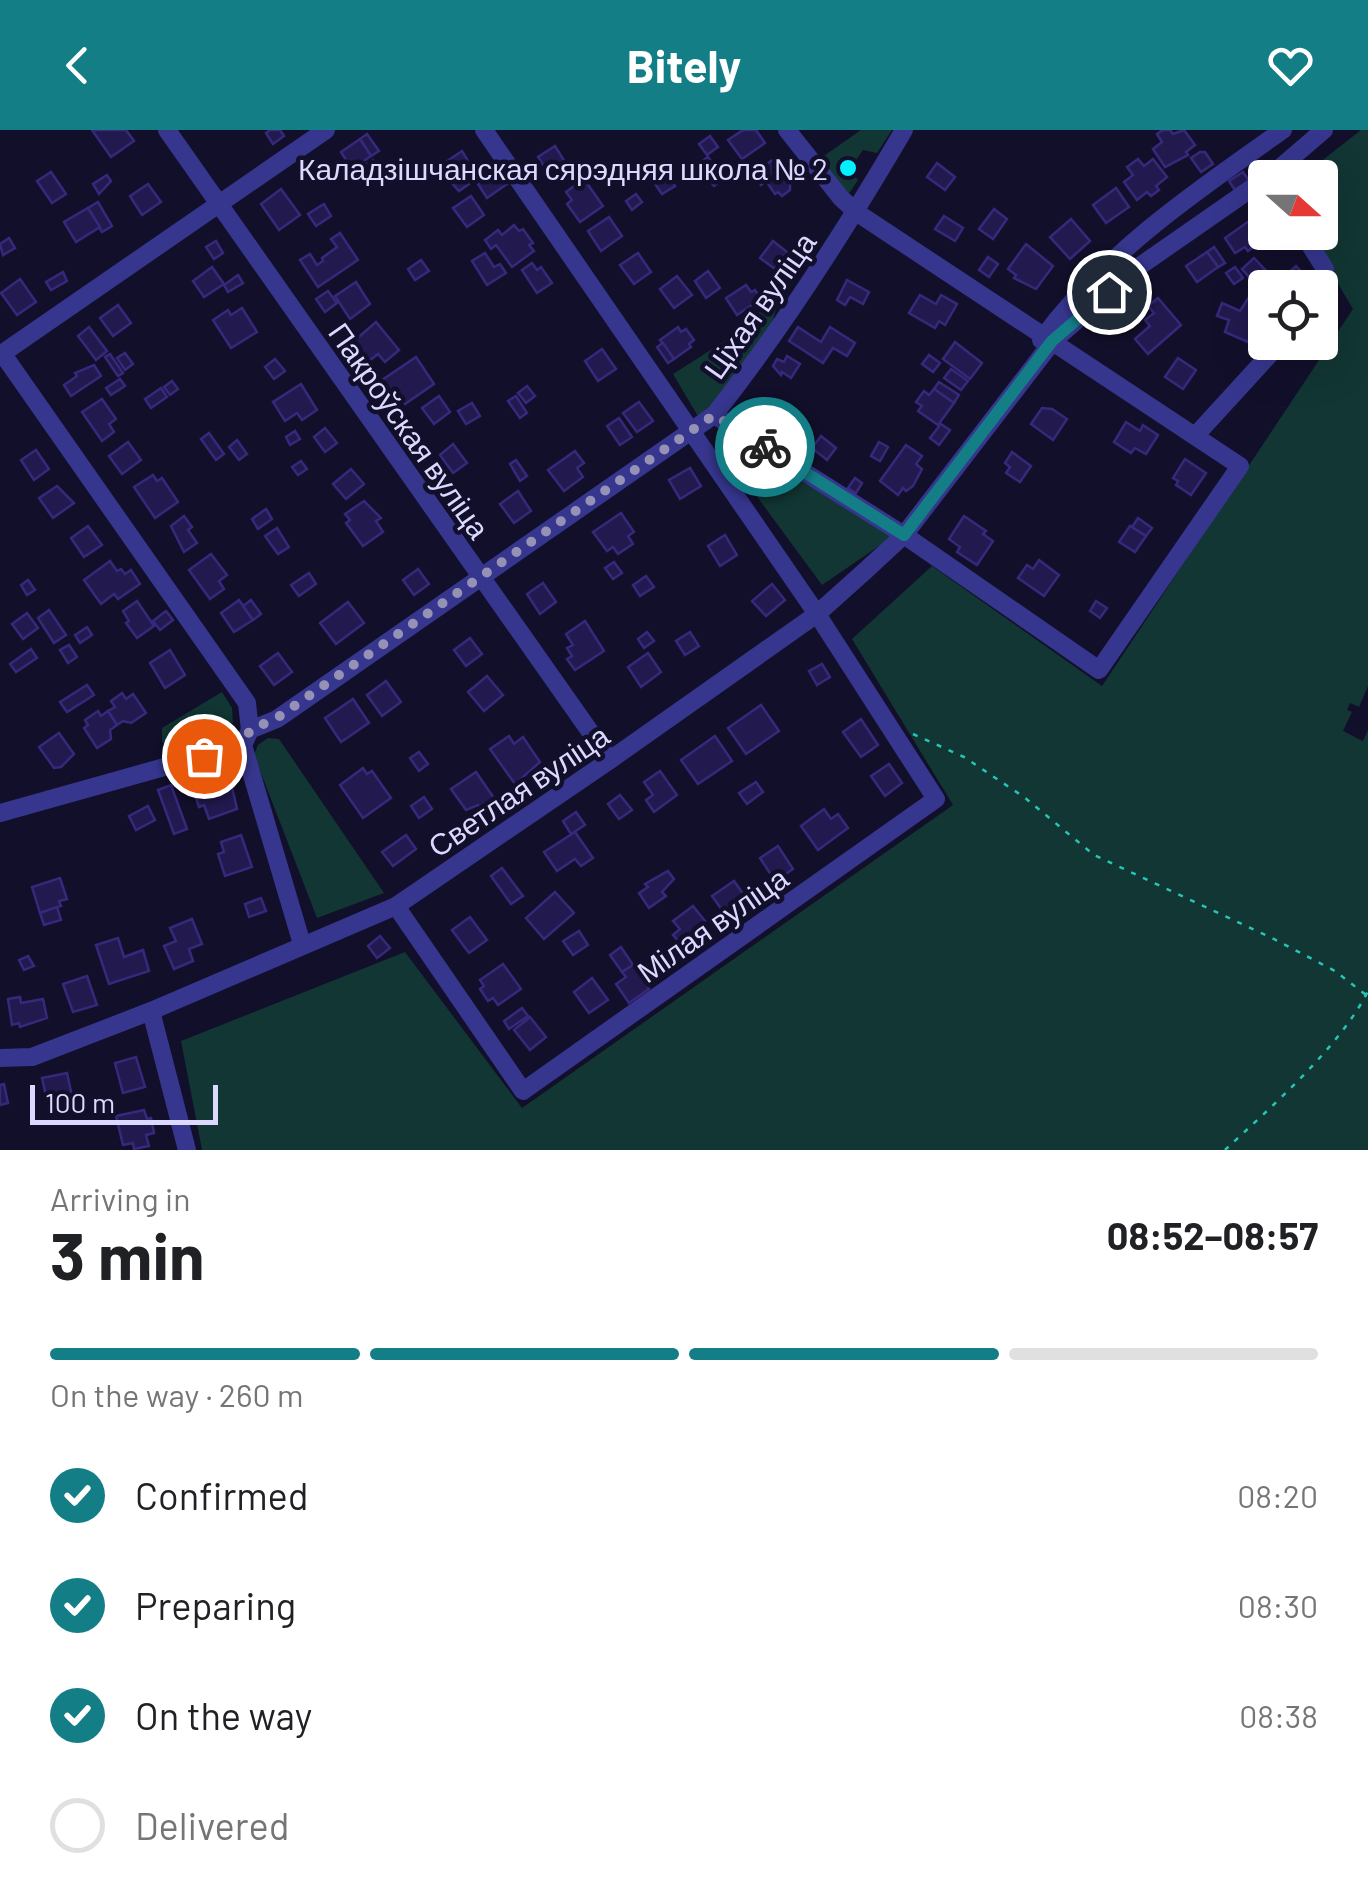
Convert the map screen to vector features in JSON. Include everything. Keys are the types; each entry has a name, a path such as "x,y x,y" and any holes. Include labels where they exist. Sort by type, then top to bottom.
{"street":[{"name":"Пакроўская вуліца","path":"167,130 610,760"},
{"path":"302,944 246,738 247,703 1,354 326,130"},
{"name":"Мілая вуліца","path":"396,906 523,1092 936,800 817,614 484,130"},
{"path":"714,415 904,535 1100,670 1240,466 856,212 788,130"},
{"name":"Ціхая вуліца","path":"6,812 246,738 692,432 714,415 764,352 856,212 904,130"},
{"name":"Светлая вуліца","path":"0,1058 32,1057 151,1011 396,906 817,614 904,535 990,425 1078,293 1120,253 1283,130"},
{"name":"Светлая вуліца","path":"1289,160 1324,130"},
{"path":"1252,152 1257,160"},
{"path":"1209,183 1226,206"},
{"name":"Светлая вуліца","path":"1048,338 1137,268 1248,191"},
{"path":"1313,250 1325,269"},
{"path":"1120,253 1137,268"},
{"path":"1196,435 1264,360"},
{"path":"0,792 6,812"},
{"path":"151,1011 187,1150"}],"path":[{"path":"884,722 964,757 1024,797 1094,855 1274,939 1367,993 1356,1014 1270,1108 1225,1150"}],"green space":[{"path":"861,130 892,130 877,153 863,150 850,169 858,180 848,195 821,158"},
{"path":"1361,130 1368,130 1368,686 1359,707 1350,703 1347,710 1352,712 1343,731 1363,741 1368,730 1368,1150 202,1150 181,1041 405,952 522,1108 953,805 852,639 932,566 1102,686 1319,360 1338,360 1338,332 1353,309 1338,284 1338,270 1330,270 1318,250 1338,250 1338,160 1323,160"},
{"path":"778,296 760,345 737,378 699,418 673,374 728,339"},
{"path":"728,431 892,537 822,585 719,445"},
{"path":"222,692 232,708 233,723 218,728 215,742 169,750 162,742 162,728"},
{"path":"268,738 279,739 384,893 317,918 254,755 258,745"}],"building":[{"path":"92,130 126,130 134,141 111,157"},
{"path":"280,130 284,136 273,144 266,133"},
{"path":"743,130 756,130 765,143 742,159 728,140"},
{"path":"1163,130 1173,134 1184,130 1195,145 1186,152 1188,155 1165,167 1153,149 1162,142 1157,134"},
{"path":"367,134 379,151 371,156 360,139"},
{"path":"710,136 718,147 707,155 699,144"},
{"path":"360,139 371,156 352,169 341,152"},
{"path":"555,146 570,170 553,181 538,157"},
{"path":"462,151 473,181 459,191 448,179 445,181 437,168"},
{"path":"1205,152 1213,164 1201,172 1191,158"},
{"path":"708,157 716,168 707,175 698,164"},
{"path":"775,158 790,184 790,190 782,196 775,194 766,181 761,185 753,174"},
{"path":"1138,159 1144,166 1153,159 1167,177 1156,186 1159,190 1151,196 1147,192 1137,200 1124,182 1133,175 1127,167"},
{"path":"373,160 378,167 362,178 357,170"},
{"path":"937,163 955,177 945,190 927,177"},
{"path":"664,169 675,186 662,194 651,178"},
{"path":"497,171 507,184 487,198 478,184"},
{"path":"718,171 724,178 714,186 708,178"},
{"path":"51,172 66,194 52,203 37,181"},
{"path":"1243,172 1248,180 1235,190 1229,181"},
{"path":"107,175 111,181 99,194 93,184"},
{"path":"584,179 603,206 580,222 567,204 572,200 566,192"},
{"path":"148,184 161,202 142,215 130,196"},
{"path":"1116,188 1129,207 1106,223 1093,205"},
{"path":"281,189 300,215 279,230 261,204"},
{"path":"636,194 642,202 632,210 626,201"},
{"path":"471,196 484,215 467,227 453,208"},
{"path":"98,202 112,226 102,232 88,208"},
{"path":"324,204 331,216 316,226 308,214"},
{"path":"88,208 100,227 76,242 64,222"},
{"path":"994,209 1007,219 993,239 979,229"},
{"path":"944,216 963,228 955,241 935,229"},
{"path":"609,217 622,236 601,251 588,231"},
{"path":"1071,219 1090,241 1070,259 1050,237"},
{"path":"1248,222 1249,250 1248,251 1245,247 1235,253 1225,238"},
{"path":"514,225 519,231 523,229 534,251 512,267 496,245 491,249 485,240 498,230 502,235"},
{"path":"340,233 358,260 318,287 300,260 310,254 317,265 323,261 337,247 331,239"},
{"path":"9,238 15,248 3,255 0,244"},
{"path":"216,241 223,253 214,259 206,247"},
{"path":"773,241 787,252 775,269 760,258"},
{"path":"1026,244 1053,266 1036,289 1014,278 1016,275 1008,269"},
{"path":"1214,247 1225,263 1218,267 1207,252"},
{"path":"1207,252 1218,267 1197,282 1186,266"},
{"path":"485,253 494,267 500,264 506,273 487,285 472,261"},
{"path":"638,253 651,272 634,284 620,265"},
{"path":"988,257 998,264 989,277 979,270"},
{"path":"1254,258 1265,270 1248,270 1248,276 1242,269"},
{"path":"421,260 429,271 415,280 408,269"},
{"path":"532,263 537,270 541,267 552,283 537,293 522,270"},
{"path":"212,267 224,284 204,297 193,281"},
{"path":"1235,267 1243,278 1234,284 1226,273"},
{"path":"708,271 720,288 706,298 695,281"},
{"path":"63,272 67,281 51,290 46,282"},
{"path":"238,275 243,283 228,292 224,285"},
{"path":"677,276 692,295 674,308 660,289"},
{"path":"20,279 36,302 17,315 1,293"},
{"path":"847,280 869,292 863,304 850,297 845,305 837,300"},
{"path":"356,282 370,304 350,319 335,296"},
{"path":"746,285 761,299 737,315 726,298"},
{"path":"328,291 337,303 325,312 316,299"},
{"path":"920,295 936,304 941,295 957,304 945,325 939,321 935,328 909,313"},
{"path":"1158,298 1181,325 1148,354 1135,339 1150,326 1145,320 1154,313 1148,306"},
{"path":"1248,299 1248,342 1225,332 1229,320 1217,316 1222,303 1240,311"},
{"path":"118,305 131,323 113,336 100,318"},
{"path":"242,308 257,332 231,348 213,320 228,310 231,315"},
{"path":"376,322 399,350 385,362 378,354 369,361 353,342"},
{"path":"89,327 107,351 96,360 78,336"},
{"path":"678,327 681,332 686,329 694,340 689,344 691,347 674,359 660,340"},
{"path":"798,327 821,342 830,327 855,343 847,356 833,348 823,363 789,341"},
{"path":"955,342 982,363 970,379 943,359"},
{"path":"663,343 674,359 668,363 657,347"},
{"path":"602,349 616,369 598,381 585,361"},
{"path":"125,353 133,364 125,370 117,358"},
{"path":"110,354 123,373 118,376 105,357"},
{"path":"929,355 940,363 933,372 922,364"},
{"path":"787,356 800,364 791,378 782,372 781,375 773,366 777,359 784,362"},
{"path":"416,357 434,384 405,404 382,380"},
{"path":"1178,358 1196,370 1183,389 1165,377"},
{"path":"275,359 285,371 274,379 265,367"},
{"path":"94,365 101,376 71,396 64,385 77,376 75,373"},
{"path":"951,369 968,381 961,390 944,378"},
{"path":"120,379 125,386 111,395 106,388"},
{"path":"172,381 178,389 170,395 164,387"},
{"path":"939,382 959,395 954,403 934,389"},
{"path":"301,384 317,410 302,420 297,413 285,421 273,402"},
{"path":"527,386 535,396 526,403 518,393"},
{"path":"161,388 167,397 151,408 145,399"},
{"path":"934,389 954,403 938,425 918,411 922,406 916,402 924,391 929,395"},
{"path":"439,396 450,412 434,424 422,408"},
{"path":"516,396 527,413 520,418 508,401"},
{"path":"102,399 116,419 109,424 114,432 102,441 82,412"},
{"path":"639,402 653,421 637,432 623,413"},
{"path":"472,403 480,416 466,424 458,411"},
{"path":"1042,408 1052,409 1067,419 1053,440 1031,424"},
{"path":"619,418 632,437 620,445 607,426"},
{"path":"1126,422 1140,431 1143,425 1158,435 1146,454 1135,448 1131,453 1114,442"},
{"path":"941,424 950,430 939,445 930,438"},
{"path":"325,428 337,443 325,452 314,437"},
{"path":"295,431 300,439 290,445 286,437"},
{"path":"209,433 224,454 216,460 201,439"},
{"path":"821,436 836,448 827,460 812,448"},
{"path":"237,440 247,454 239,460 229,447"},
{"path":"128,442 141,460 122,474 109,456"},
{"path":"879,442 888,447 880,461 871,456"},
{"path":"453,444 467,463 453,473 440,455"},
{"path":"906,445 922,456 916,464 922,469 913,486 906,491 903,488 898,495 880,481"},
{"path":"36,450 49,469 34,480 21,460"},
{"path":"575,451 584,463 577,468 583,477 564,491 548,470"},
{"path":"1012,452 1031,466 1020,482 1006,473 1010,467 1005,463"},
{"path":"1185,459 1206,473 1191,495 1176,485 1178,481 1173,478"},
{"path":"516,460 527,476 520,481 510,464"},
{"path":"301,461 307,469 298,475 292,467"},
{"path":"690,468 701,486 680,499 669,480"},
{"path":"351,469 364,484 346,499 333,484"},
{"path":"153,475 157,481 162,478 178,502 155,518 134,487"},
{"path":"855,478 862,483 856,493 848,488"},
{"path":"57,486 74,503 53,518 39,498"},
{"path":"518,491 531,511 514,523 500,504"},
{"path":"364,501 381,518 376,521 383,532 363,546 346,523 350,520 345,514"},
{"path":"266,509 272,519 258,529 252,519"},
{"path":"621,513 634,532 628,536 633,544 618,554 613,547 607,551 593,532"},
{"path":"184,516 197,543 184,552 171,526"},
{"path":"964,516 986,531 983,534 993,541 977,565 957,552 960,547 949,539"},
{"path":"1138,518 1152,528 1146,536 1132,527"},
{"path":"88,526 102,545 84,557 71,538"},
{"path":"1130,526 1146,536 1135,552 1119,542"},
{"path":"277,528 289,547 278,554 265,536"},
{"path":"725,535 737,555 720,566 708,546"},
{"path":"211,554 227,575 219,581 224,589 210,599 189,570"},
{"path":"1039,560 1059,575 1044,596 1018,578 1027,565 1033,569"},
{"path":"110,561 117,571 121,569 125,574 131,570 140,584 118,599 114,594 101,604 84,580"},
{"path":"614,562 622,573 613,579 605,568"},
{"path":"418,569 429,584 414,595 403,580"},
{"path":"309,573 316,584 299,596 291,585"},
{"path":"646,576 654,587 640,596 633,585"},
{"path":"28,580 35,590 27,595 21,585"},
{"path":"543,583 556,602 540,614 527,594"},
{"path":"772,584 785,600 766,616 752,601"},
{"path":"239,600 253,620 234,632 221,613"},
{"path":"251,600 261,614 253,620 243,606"},
{"path":"137,601 154,626 137,638 123,611"},
{"path":"1096,601 1107,608 1100,618 1090,611"},
{"path":"348,602 364,623 336,644 320,623"},
{"path":"49,610 66,635 54,643 38,618"},
{"path":"166,611 173,620 160,630 153,621"},
{"path":"27,613 38,628 23,639 12,624"},
{"path":"585,621 604,651 575,670 567,659 572,656 567,648 573,645 566,634"},
{"path":"87,627 92,635 80,643 75,635"},
{"path":"647,632 654,641 644,648 638,639"},
{"path":"690,632 699,646 685,655 676,641"},
{"path":"470,638 482,654 466,666 454,650"},
{"path":"69,645 77,657 68,663 60,650"},
{"path":"31,649 37,658 16,672 10,664"},
{"path":"170,650 185,675 165,688 150,663"},
{"path":"278,653 292,672 274,685 260,666"},
{"path":"648,653 661,672 641,687 628,667"},
{"path":"822,664 830,677 817,685 809,671"},
{"path":"487,676 503,695 484,711 468,692"},
{"path":"386,681 401,702 382,716 367,695"},
{"path":"87,685 94,695 67,712 60,702"},
{"path":"122,693 126,699 133,694 146,713 131,723 123,721 117,725 108,711 115,707 111,701"},
{"path":"353,699 369,723 341,742 325,718"},
{"path":"761,705 779,731 746,754 728,728"},
{"path":"98,711 101,716 108,711 117,725 110,730 111,739 97,748 84,728 88,725 85,720"},
{"path":"861,719 878,745 861,757 843,732"},
{"path":"59,733 74,754 61,767 54,768 39,747"},
{"path":"509,736 514,744 523,737 540,762 515,784 490,749"},
{"path":"715,736 732,761 698,784 681,760"},
{"path":"419,752 428,764 419,771 410,758"},
{"path":"889,764 902,783 885,796 871,776"},
{"path":"363,768 367,774 372,771 391,798 363,818 340,785"},
{"path":"660,771 677,795 654,812 646,800 653,795 644,782"},
{"path":"476,772 496,801 482,811 478,805 466,810 451,789"},
{"path":"229,774 237,809 209,819 204,805 199,807 192,786"},
{"path":"756,782 763,792 747,804 739,793"},
{"path":"171,785 187,829 174,834 158,790"},
{"path":"620,795 632,810 619,819 608,804"},
{"path":"424,797 432,809 419,818 411,806"},
{"path":"148,806 155,820 136,830 129,816"},
{"path":"824,809 831,819 838,814 848,828 818,850 801,826"},
{"path":"576,812 585,825 571,834 563,821"},
{"path":"575,832 593,858 581,866 575,859 557,871 544,852"},
{"path":"241,835 252,867 225,876 218,854 224,852 221,842"},
{"path":"406,835 416,849 393,866 382,852"},
{"path":"778,846 793,869 775,881 760,858"},
{"path":"502,868 523,896 511,904 491,876"},
{"path":"668,871 674,879 662,892 666,896 649,908 639,893 648,887 645,884"},
{"path":"60,878 67,899 59,901 61,906 40,913 32,887"},
{"path":"734,881 749,902 727,917 712,896"},
{"path":"555,892 574,913 544,939 526,918"},
{"path":"261,898 266,911 249,917 245,904"},
{"path":"693,906 705,921 700,925 706,932 685,949 673,935 680,929 673,921"},
{"path":"57,907 61,920 44,925 40,913"},
{"path":"470,917 487,940 469,953 452,930"},
{"path":"192,919 202,944 189,949 193,961 174,969 164,946 176,941 170,928"},
{"path":"579,931 588,945 573,955 563,941"},
{"path":"380,936 390,948 377,958 368,946"},
{"path":"118,938 124,957 143,950 149,971 109,984 96,945"},
{"path":"621,947 633,965 622,972 610,955"},
{"path":"28,956 34,966 24,970 19,960"},
{"path":"503,964 521,989 498,1005 493,998 488,1001 480,989 484,986 480,980"},
{"path":"633,965 649,989 629,1003 616,984 626,977 622,972"},
{"path":"87,976 97,1005 73,1012 63,984"},
{"path":"592,978 608,1000 589,1013 574,992"},
{"path":"20,997 21,1003 43,999 47,1018 20,1027 19,1023 12,1025 8,999"},
{"path":"522,1008 528,1016 509,1029 504,1021"},
{"path":"530,1017 546,1037 530,1050 514,1030"},
{"path":"136,1057 145,1087 123,1093 115,1063"},
{"path":"67,1073 72,1096 47,1101 42,1078"},
{"path":"4,1084 8,1103 0,1105 0,1085"},
{"path":"144,1110 147,1119 151,1118 154,1133 146,1135 149,1146 134,1149 133,1143 123,1145 116,1116"}],"way so far":[{"path":"204,756 243,745 250,730 277,718 714,415 765,447"}],"place":[{"name":"Каладзішчанская сярэдняя школа № 2","path":"848,168"}],"route":[{"path":"765,447 904,535 1052,341 1109,292"}]}
